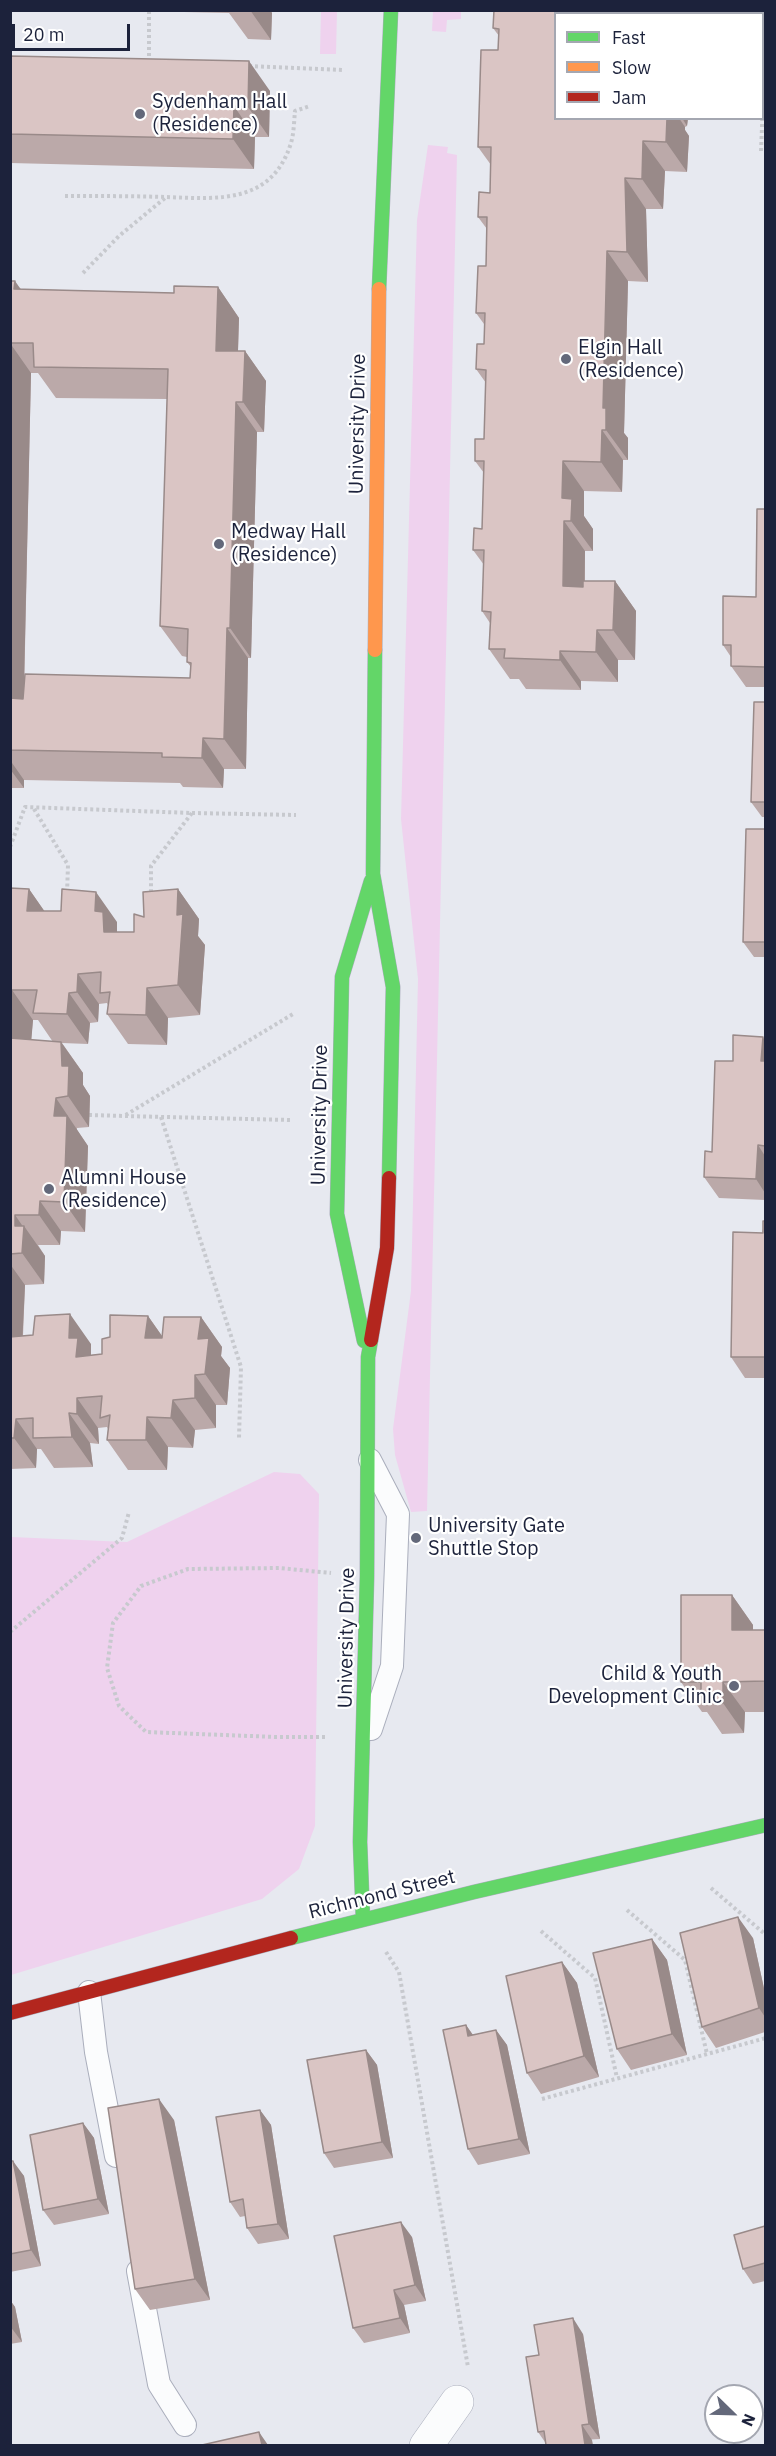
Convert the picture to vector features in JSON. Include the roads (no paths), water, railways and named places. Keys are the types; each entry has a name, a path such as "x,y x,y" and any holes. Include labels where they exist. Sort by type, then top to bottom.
{"street":[{"name":"University Drive","path":"363,1920 360,1842 367,1577 368,1357 387,1248 393,987 374,874 379,298 391,10"},
{"name":"University Drive","path":"368,1357 337,1214 342,977 374,874"},
{"name":"Richmond Street","path":"10,2013 474,1892 765,1826"},
{"path":"426,2445 457,2402"}],"lane":[{"path":"364,1742 392,1666 398,1514 368,1456"},
{"path":"89,1992 96,2052 120,2178"},
{"path":"133,2247 159,2384 185,2425"}],"place":[{"name":"Sydenham Hall (Residence)","path":"140,114"},
{"name":"Elgin Hall (Residence)","path":"566,359"},
{"name":"Medway Hall (Residence)","path":"219,544"},
{"name":"Alumni House (Residence)","path":"49,1189"},
{"name":"University Gate Shuttle Stop","path":"416,1538"},
{"name":"Child & Youth Development Clinic","path":"734,1686"}]}
